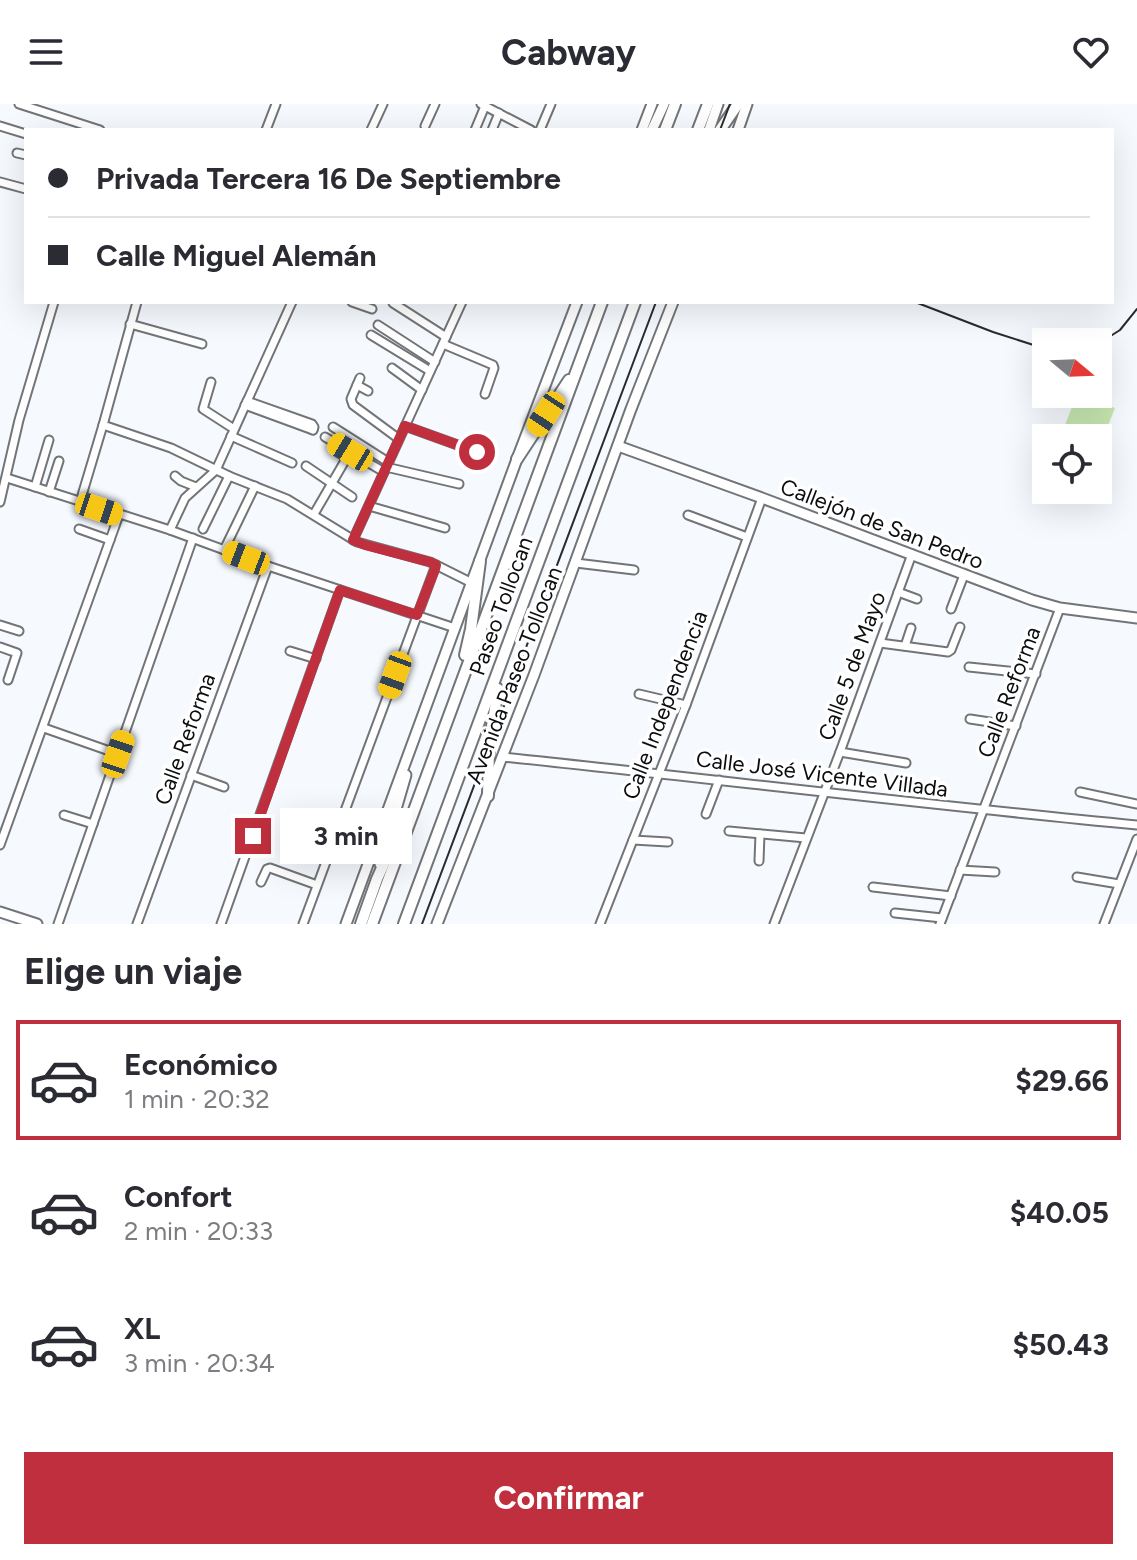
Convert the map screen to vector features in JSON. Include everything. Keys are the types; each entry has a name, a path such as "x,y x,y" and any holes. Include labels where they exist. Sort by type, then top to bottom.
{"highway":[{"path":"666,128 675,104"},
{"path":"699,128 708,104"},
{"path":"721,128 738,104"},
{"name":"Paseo Tollocan","path":"372,924 601,304"},
{"name":"Paseo Tollocan","path":"404,924 634,304"},
{"path":"517,459 579,365"},
{"path":"459,689 480,561"},
{"path":"488,796 493,709 524,603"},
{"path":"361,924 377,879 427,775"}],"main road":[{"path":"643,128 652,104"},
{"path":"653,128 664,104"},
{"path":"710,128 718,104"},
{"path":"739,128 747,104"},
{"path":"346,924 576,304"},
{"name":"Avenida Paseo Tollocan","path":"437,924 576,563 620,442 632,396 670,304"},
{"name":"Callejón de San Pedro","path":"620,442 1032,600 1060,608 1137,618"},
{"path":"377,879 410,762 413,740"},
{"path":"0,912 37,924"}],"street":[{"path":"19,104 94,128"},
{"path":"267,128 276,104"},
{"path":"372,128 383,104"},
{"path":"425,126 435,104"},
{"path":"541,128 551,104"},
{"path":"476,128 483,105 527,128"},
{"path":"493,128 499,113"},
{"path":"0,126 24,133"},
{"path":"17,153 24,155"},
{"path":"0,182 24,188"},
{"path":"0,502 19,420 53,304"},
{"path":"80,502 136,304"},
{"path":"170,530 188,495 216,470 291,304"},
{"path":"358,304 372,309"},
{"path":"394,304 445,340 493,365 485,394"},
{"path":"353,540 461,304"},
{"path":"130,324 202,344"},
{"path":"378,325 435,362"},
{"path":"371,335 430,371"},
{"path":"392,368 422,390"},
{"path":"211,382 203,403 204,410 232,432 292,463"},
{"path":"368,391 358,382 351,399 353,405 399,439"},
{"path":"407,395 416,401"},
{"path":"246,403 313,430"},
{"path":"103,425 171,448 287,499 353,540 414,557 472,583"},
{"path":"405,426 477,452"},
{"path":"333,427 386,467"},
{"path":"325,437 350,452 386,467 459,484"},
{"path":"35,487 49,440"},
{"path":"314,514 350,452"},
{"path":"49,492 59,461"},
{"path":"306,466 352,497"},
{"path":"175,476 196,487"},
{"path":"203,529 229,476"},
{"path":"7,478 170,530 455,628"},
{"path":"224,550 255,486"},
{"name":"Calle Independencia","path":"600,924 686,705 762,498"},
{"path":"170,505 179,509"},
{"path":"369,506 445,528"},
{"path":"0,845 119,515"},
{"path":"688,515 747,537"},
{"path":"79,529 110,540"},
{"path":"58,924 193,538"},
{"name":"Calle 5 de Mayo","path":"774,924 912,554"},
{"path":"576,563 634,570"},
{"path":"303,924 436,565"},
{"name":"Calle Reforma","path":"137,924 268,566"},
{"path":"951,609 964,575"},
{"path":"221,924 340,590"},
{"path":"898,592 917,599"},
{"name":"Calle Reforma","path":"941,921 1060,608"},
{"path":"0,625 19,631"},
{"path":"880,643 949,652 960,627"},
{"path":"905,646 911,628"},
{"path":"0,647 17,653 8,680"},
{"path":"290,651 316,659"},
{"path":"969,667 1036,674"},
{"path":"639,694 686,705"},
{"path":"970,719 1016,726"},
{"path":"44,728 118,754"},
{"path":"840,752 906,763"},
{"name":"Calle José Vicente Villada","path":"503,757 1137,825"},
{"path":"191,775 224,787"},
{"path":"706,814 719,780"},
{"path":"1080,792 1137,804"},
{"path":"64,815 93,824"},
{"path":"729,831 806,838"},
{"path":"759,861 760,834"},
{"path":"1104,924 1137,839"},
{"path":"633,840 668,842"},
{"path":"261,882 270,868 317,885"},
{"path":"960,870 995,872"},
{"path":"1077,877 1119,884"},
{"path":"873,887 951,896"},
{"path":"895,913 941,921"}],"green space":[{"path":"1072,408 1115,408 1109,424 1065,424"}],"railway":[{"path":"721,128 730,104"},
{"path":"422,924 655,304"},
{"path":"920,304 1032,345"},
{"path":"1112,335 1137,309"}],"route":[{"path":"253,836 340,590 417,615 435,569 436,565 430,562 353,540 405,426 477,452"}]}
